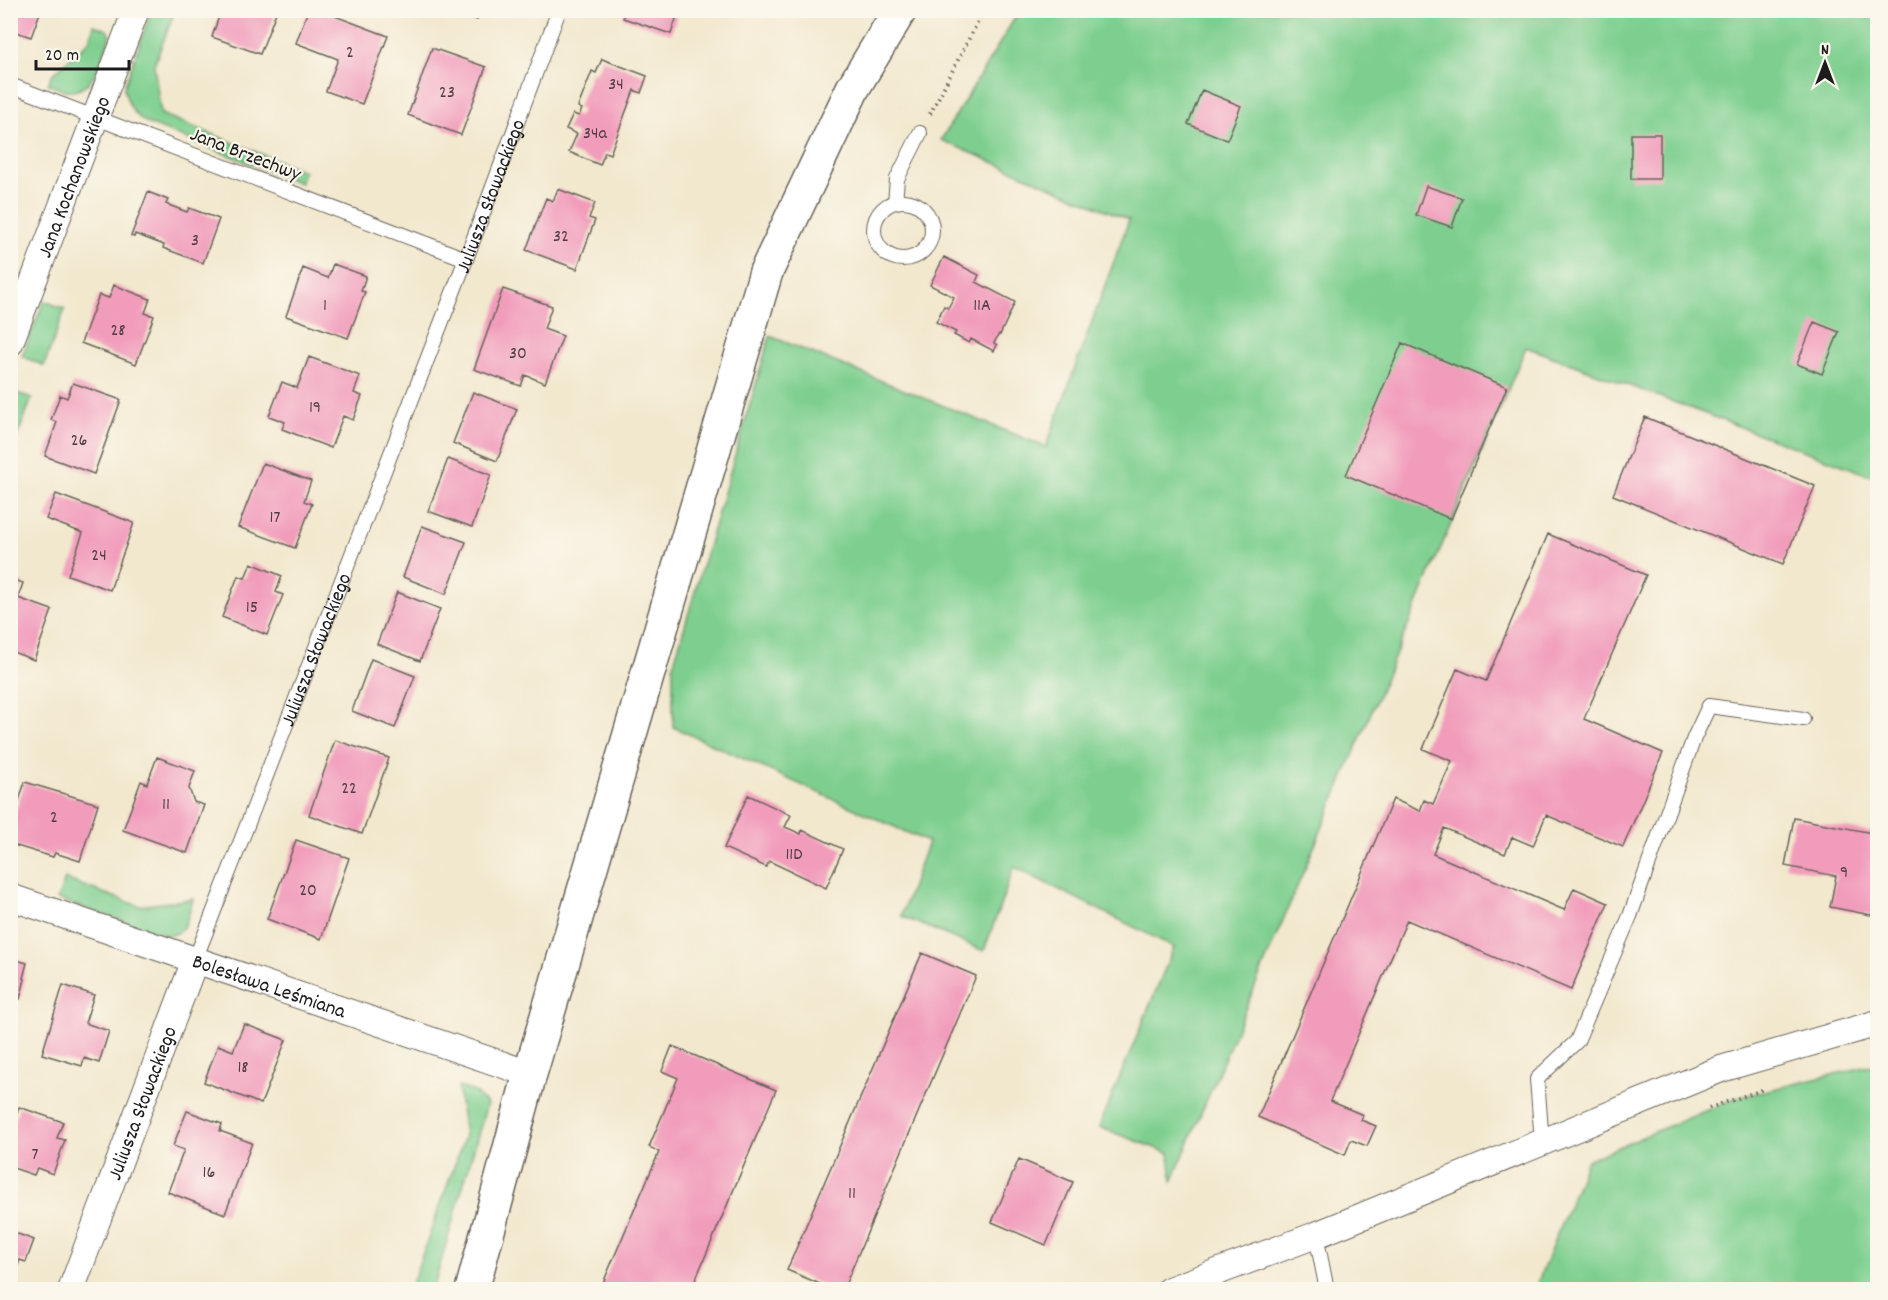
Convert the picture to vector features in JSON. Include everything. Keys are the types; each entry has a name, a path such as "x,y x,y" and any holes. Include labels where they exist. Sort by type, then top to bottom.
{"street":[{"name":"Jana Kochanowskiego","path":"10,343 136,10"},
{"path":"472,1290 530,1074 766,272 853,88 900,10"},
{"name":"Bolesława Leśmiana","path":"10,897 530,1074"},
{"name":"Juliusza Słowackiego","path":"71,1290 195,960"},
{"path":"1169,1290 1316,1235 1721,1069 1878,1023"}],"lane":[{"name":"Juliusza Słowackiego","path":"195,960 466,259 559,10"},
{"name":"Jana Brzechwy","path":"10,85 466,259"},
{"path":"896,202 897,179 920,133"},
{"path":"896,202 915,203 929,217 932,237 922,252 914,257 896,259 887,255 880,249 876,240 875,222 879,213 896,202"},
{"path":"1542,1143 1537,1079 1577,1041 1630,916 1694,738 1709,706 1803,719"},
{"path":"1316,1235 1328,1290"}],"path":[{"path":"920,133 984,10"}],"green space":[{"path":"151,11 175,11 154,65 161,114 304,171 300,183 149,124 135,114 129,105 124,88"},
{"path":"1019,11 1877,11 1877,478 1526,347 1172,1182 1169,1153 1099,1127 1174,947 1014,867 984,951 901,916 928,842 673,727 673,666 770,336 1046,447 1129,220 941,140"},
{"path":"94,25 107,30 110,36 96,72 90,80 76,91 66,91 48,84 52,75 89,41"},
{"path":"44,301 65,309 44,366 22,356"},
{"path":"10,391 32,398 11,452"},
{"path":"65,879 139,906 193,899 183,927 168,936 57,899"},
{"path":"1877,1064 1877,1289 1535,1289 1587,1160 1736,1098"},
{"path":"458,1087 473,1091 487,1104 433,1289 410,1289 465,1136"}],"building":[{"path":"10,10 41,10 31,37 10,30"},
{"path":"204,10 277,10 260,54 212,37 219,16"},
{"path":"308,10 319,10 388,36 362,104 326,91 338,59 296,43"},
{"path":"453,10 480,10 477,20"},
{"path":"625,10 679,10 671,34 623,18"},
{"path":"432,48 486,67 461,135 408,115"},
{"path":"602,59 647,76 641,93 634,90 610,154 605,152 600,165 569,152 577,134 566,129 573,114 579,116 582,109 578,107 592,71 596,73"},
{"path":"1202,90 1241,106 1227,140 1188,124"},
{"path":"1631,134 1660,134 1660,179 1631,179"},
{"path":"1426,186 1462,198 1452,227 1416,215"},
{"path":"558,189 595,203 589,218 595,220 577,269 526,250 546,198 553,201"},
{"path":"148,192 168,200 166,204 187,212 189,208 219,219 203,263 163,248 164,245 135,234 134,237 131,236"},
{"path":"944,257 979,275 976,282 1015,302 994,343 997,345 994,351 971,339 969,343 954,335 956,332 936,322 944,306 948,308 954,297 930,285"},
{"path":"333,264 366,276 361,291 365,292 348,338 286,316 303,268 328,278"},
{"path":"114,285 150,299 145,313 154,316 136,364 81,343 99,295 109,298"},
{"path":"503,289 552,306 544,329 563,336 545,383 525,375 521,386 474,369"},
{"path":"1814,322 1839,332 1822,374 1797,364"},
{"path":"1402,343 1507,387 1451,519 1346,475"},
{"path":"309,357 360,376 354,393 362,396 353,420 343,416 331,448 282,429 285,422 269,416 282,382 297,388"},
{"path":"73,383 121,400 94,474 45,456 57,422 51,420 60,395 67,398"},
{"path":"473,392 517,409 497,461 453,443"},
{"path":"1645,417 1815,486 1783,564 1613,495"},
{"path":"448,459 491,475 472,527 428,511"},
{"path":"263,463 311,481 304,501 312,504 295,548 238,527"},
{"path":"56,494 134,523 110,590 68,575 83,533 46,519"},
{"path":"422,526 466,542 446,594 403,577"},
{"path":"1548,534 1646,575 1584,719 1663,753 1623,847 1546,815 1533,846 1512,837 1505,854 1444,828 1433,854 1564,910 1574,888 1608,903 1571,990 1407,920 1330,1101 1363,1115 1361,1120 1376,1126 1367,1146 1351,1140 1345,1155 1258,1117 1393,799 1420,811 1424,800 1433,804 1452,761 1423,749 1457,669 1486,681"},
{"path":"251,563 282,576 276,592 283,595 267,635 222,617 238,576 245,578"},
{"path":"10,579 23,583 18,598 52,610 34,660 10,651"},
{"path":"397,592 440,609 420,661 377,644"},
{"path":"371,659 415,676 395,728 352,711"},
{"path":"335,740 389,758 362,834 309,815"},
{"path":"157,757 195,771 189,788 194,802 204,805 187,853 123,830 141,781 147,784"},
{"path":"25,782 98,804 80,861 55,853 53,857 10,844 10,828"},
{"path":"748,795 791,815 785,827 801,834 802,830 843,849 826,888 769,861 766,867 724,848"},
{"path":"1794,818 1878,834 1876,916 1830,907 1836,876 1785,866"},
{"path":"296,840 349,858 321,939 267,919"},
{"path":"922,953 976,976 843,1290 834,1290 787,1270"},
{"path":"10,958 27,963 20,999 14,997 11,1009"},
{"path":"63,985 94,995 85,1023 109,1031 99,1063 84,1058 82,1066 42,1054"},
{"path":"244,1024 286,1040 261,1104 204,1082 218,1045 233,1051"},
{"path":"672,1046 776,1090 691,1290 600,1290 659,1152 649,1147 678,1078 662,1071"},
{"path":"19,1107 63,1122 57,1138 65,1140 53,1174 37,1168 34,1175 10,1167 10,1120 14,1121"},
{"path":"187,1111 222,1124 220,1131 252,1143 225,1214 168,1192 184,1150 173,1146"},
{"path":"1019,1159 1073,1182 1046,1245 992,1222"},
{"path":"10,1231 34,1240 26,1262 20,1260 11,1283"}]}
